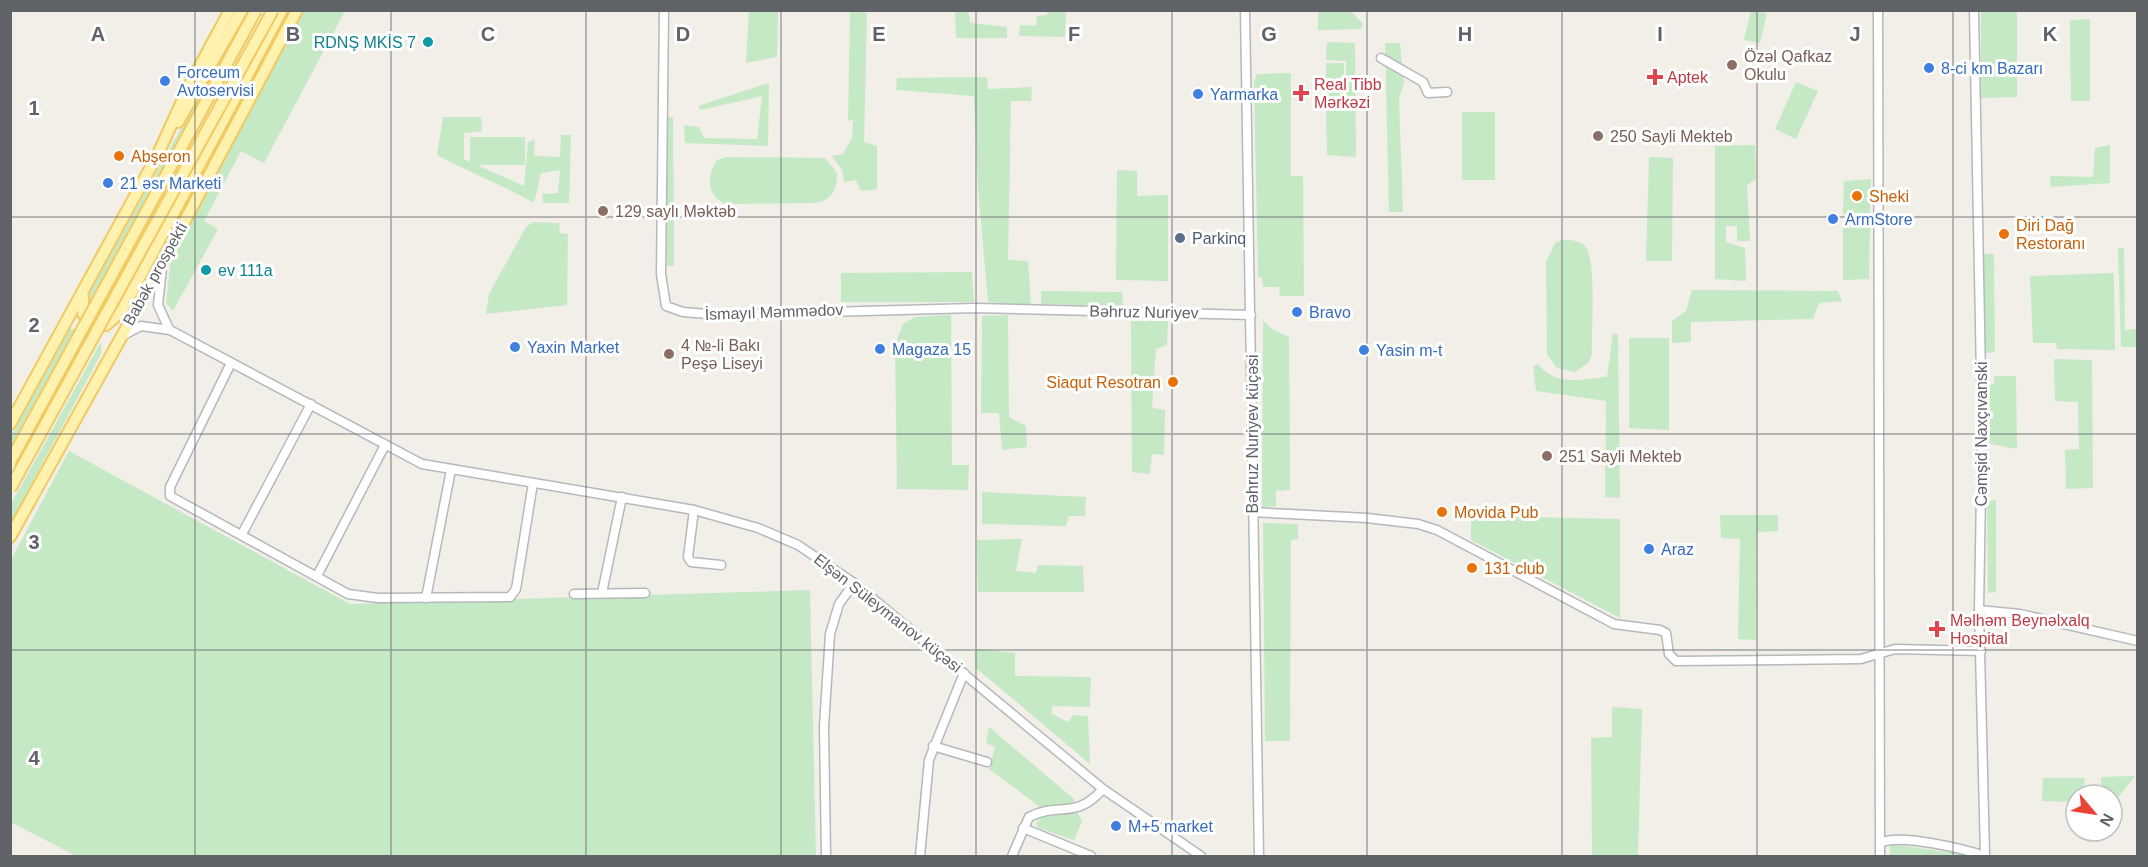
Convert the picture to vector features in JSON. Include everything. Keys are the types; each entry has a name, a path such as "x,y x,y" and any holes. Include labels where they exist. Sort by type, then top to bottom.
{"main road":[{"path":"158,154 189,86 230,10"},
{"path":"10,424 15,406 242,10"},
{"path":"10,462 256,10"},
{"name":"Babək prospekti","path":"10,489 273,10"},
{"path":"88,282 81,302 86,318 106,325 116,317 125,304 282,10"},
{"name":"Babək prospekti","path":"10,537 163,262 297,10"}],"street":[{"name":"İsmayıl Məmmədov","path":"664,10 661,274 666,306 683,312 720,315 906,308 1036,310"},
{"name":"Bəhruz Nuriyev küçəsi","path":"1245,10 1259,856"},
{"path":"1878,10 1880,856"},
{"name":"Cəmşid Naxçıvanski","path":"1974,10 1982,430 1979,610 1985,856"},
{"path":"1381,58 1422,82 1428,93 1448,92"},
{"path":"163,262 158,305 170,330"},
{"name":"Bəhruz Nuriyev","path":"1036,310 1251,315"},
{"path":"119,338 141,326 170,330"},
{"name":"Elşən Süleymanov küçəsi","path":"170,330 422,464 694,510 785,539 828,563 1103,789 1201,856"},
{"path":"231,363 168,491 173,500 242,534 355,596 513,595 516,589 533,483"},
{"path":"242,534 311,404"},
{"path":"317,576 385,445"},
{"path":"426,597 451,470"},
{"path":"602,594 621,497"},
{"path":"694,510 688,557 695,564 721,566"},
{"path":"1252,512 1367,518 1428,526 1614,624 1666,633 1669,654 1676,661 1861,659 1896,649 1981,651"},
{"path":"826,856 824,726 830,634 839,604 854,583"},
{"path":"574,594 645,593"},
{"path":"1979,610 2020,614 2138,641"},
{"path":"920,856 926,775 933,746 964,673"},
{"path":"933,746 987,762"},
{"path":"1012,856 1029,817 1037,813 1086,806 1103,789"},
{"path":"1023,828 1091,856"},
{"path":"1880,843 1886,840 1899,840 1962,849 1985,856"}],"green space":[{"path":"749,10 778,11 777,57 746,63"},
{"path":"304,11 345,11 264,163 241,151 204,221 218,229 173,311 166,303 171,258"},
{"path":"850,11 867,13 864,142 877,146 877,189 861,191 856,180 844,182 842,170 832,156 843,154 852,138 853,120 848,121"},
{"path":"955,11 968,11 971,23 1007,27 1007,38 956,38"},
{"path":"1048,11 1066,11 1065,37 1019,36 1020,25 1036,26 1037,16 1047,15"},
{"path":"1318,11 1351,11 1363,24 1361,29 1318,30"},
{"path":"1751,11 1767,13 1760,43 1744,40"},
{"path":"1981,11 2017,11 2017,97 1981,98"},
{"path":"2090,19 2090,101 2071,101 2070,20"},
{"path":"1327,42 1355,43 1356,157 1327,155 1326,102 1346,102 1346,61 1326,60"},
{"path":"1385,43 1400,43 1404,83 1399,98 1403,212 1389,212"},
{"path":"1326,63 1344,63 1344,100 1326,100"},
{"path":"1291,73 1291,176 1303,176 1304,296 1280,296 1279,287 1263,287 1262,277 1258,277 1254,82 1257,74"},
{"path":"987,77 988,89 1032,87 1031,101 1011,101 1008,260 1028,261 1031,305 988,302 978,188 974,96 896,90 897,78"},
{"path":"1796,82 1818,91 1796,139 1775,129"},
{"path":"769,83 768,146 685,143 684,125 699,127 704,138 757,139 762,96 701,110 698,106"},
{"path":"199,96 202,97 89,302 86,299"},
{"path":"1462,112 1495,112 1495,180 1462,180"},
{"path":"443,117 481,117 482,131 464,133 464,159 470,162 470,137 525,137 525,165 477,165 524,186 528,142 535,140 534,156 560,157 561,135 571,135 569,203 543,203 542,194 558,193 560,170 541,173 534,203 437,155"},
{"path":"667,117 673,117 674,266 667,266"},
{"path":"1755,145 1756,179 1747,185 1750,241 1737,241 1737,226 1726,226 1726,242 1745,248 1746,281 1715,279 1715,146"},
{"path":"2110,145 2110,183 2051,187 2050,176 2093,177 2095,148"},
{"path":"727,157 825,158 837,173 836,184 830,196 816,203 727,204 715,197 710,180 717,160"},
{"path":"1649,157 1673,158 1672,261 1646,261"},
{"path":"1117,170 1137,171 1137,196 1168,195 1168,281 1116,280"},
{"path":"1871,179 1870,213 1843,214 1844,181"},
{"path":"533,222 559,223 560,233 568,234 567,305 486,314 489,294 526,227"},
{"path":"1870,227 1869,279 1843,280 1843,228"},
{"path":"1563,240 1578,241 1583,244 1589,254 1591,265 1592,353 1589,362 1575,372 1557,368 1547,354 1546,262 1555,243"},
{"path":"2118,248 2124,248 2125,330 2137,329 2137,347 2121,347"},
{"path":"1983,254 1994,254 1995,352 1985,353"},
{"path":"972,272 974,302 841,302 841,273"},
{"path":"2114,273 2115,350 2057,349 2056,343 2033,343 2030,276"},
{"path":"1692,290 1838,291 1842,301 1819,303 1813,319 1691,322 1691,342 1672,343 1672,321 1686,311"},
{"path":"1041,291 1122,292 1123,306 1041,304"},
{"path":"951,315 952,465 969,465 968,490 897,489 895,345 903,324 915,317"},
{"path":"1008,315 1009,417 1026,426 1027,447 1002,450 999,413 981,413 982,316"},
{"path":"1131,321 1168,321 1167,345 1156,349 1152,408 1165,410 1164,455 1152,454 1150,474 1132,472"},
{"path":"1263,321 1274,330 1289,337 1290,490 1276,491 1276,506 1262,507"},
{"path":"69,329 75,329 11,447 11,436"},
{"path":"1613,334 1618,334 1620,498 1605,497 1606,401 1536,391 1533,367 1538,364 1545,371 1561,379 1607,377"},
{"path":"1629,338 1669,338 1669,430 1629,428"},
{"path":"101,342 101,354 11,522 11,504"},
{"path":"2054,359 2092,360 2093,488 2066,489 2065,450 2079,449 2078,402 2055,401"},
{"path":"1994,376 2016,376 2017,449 1986,443 1989,385 1994,384"},
{"path":"69,451 350,604 810,590 816,856 76,856 11,822 11,560"},
{"path":"982,492 1086,497 1085,516 1069,516 1066,526 982,524"},
{"path":"1996,500 1996,592 1988,593 1987,501"},
{"path":"1720,515 1778,515 1778,531 1757,532 1756,640 1738,639 1740,539 1721,538"},
{"path":"1471,516 1620,519 1620,618 1471,540"},
{"path":"1263,523 1298,524 1298,539 1291,540 1290,741 1265,741"},
{"path":"1022,539 1016,571 1036,573 1038,565 1083,566 1084,592 978,592 977,540"},
{"path":"975,649 1015,653 1015,676 1091,677 1090,707 1052,706 1052,714 1068,722 1073,715 1088,716 1090,764 975,667"},
{"path":"1612,707 1642,709 1638,856 1592,856 1591,738 1612,737"},
{"path":"989,727 1075,800 1073,804 1040,807 989,769 995,747 986,743"},
{"path":"2135,776 2124,790 2124,783 2101,783 2101,777"},
{"path":"2043,778 2085,778 2084,783 2064,783 2064,802 2042,801"},
{"path":"1077,812 1082,821 1074,840 1038,828 1036,823 1043,816"},
{"path":"1890,844 1975,856 1890,856"}],"place":[{"name":"RDNŞ MKİS 7","path":"428,42"},
{"name":"Özəl Qafkaz Okulu","path":"1732,65"},
{"name":"8-ci km Bazarı","path":"1929,68"},
{"name":"Aptek","path":"1655,77"},
{"name":"Forceum Avtoservisi","path":"165,81"},
{"name":"Real Tibb Mərkəzi","path":"1301,93"},
{"name":"Yarmarka","path":"1198,94"},
{"name":"250 Sayli Mekteb","path":"1598,136"},
{"name":"Abşeron","path":"119,156"},
{"name":"21 əsr Marketi","path":"108,183"},
{"name":"Sheki","path":"1857,196"},
{"name":"129 saylı Məktəb","path":"603,211"},
{"name":"ArmStore","path":"1833,219"},
{"name":"Diri Dağ Restoranı","path":"2004,234"},
{"name":"Parkinq","path":"1180,238"},
{"name":"ev 111a","path":"206,270"},
{"name":"Bravo","path":"1297,312"},
{"name":"Yaxin Market","path":"515,347"},
{"name":"Magaza 15","path":"880,349"},
{"name":"Yasin m-t","path":"1364,350"},
{"name":"4 №-li Bakı Peşə Liseyi","path":"669,354"},
{"name":"Siaqut Resotran","path":"1173,382"},
{"name":"251 Sayli Mekteb","path":"1547,456"},
{"name":"Movida Pub","path":"1442,512"},
{"name":"Araz","path":"1649,549"},
{"name":"131 club","path":"1472,568"},
{"name":"Məlhəm Beynəlxalq Hospital","path":"1937,629"},
{"name":"М+5 market","path":"1116,826"}]}
